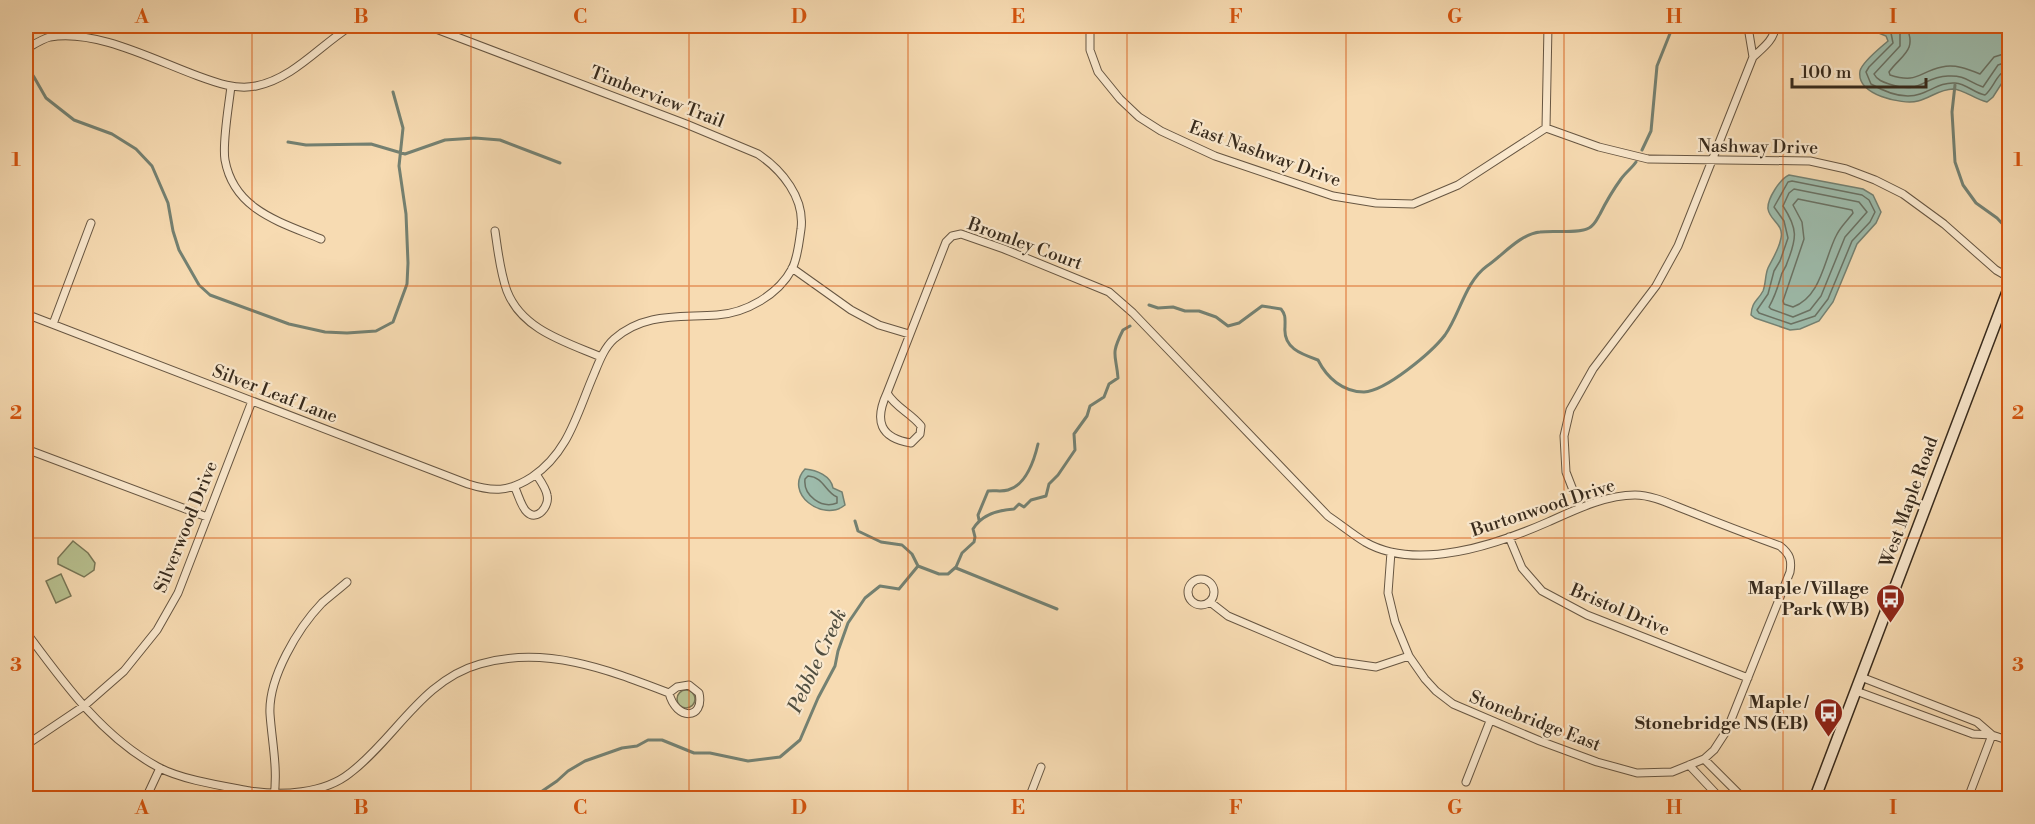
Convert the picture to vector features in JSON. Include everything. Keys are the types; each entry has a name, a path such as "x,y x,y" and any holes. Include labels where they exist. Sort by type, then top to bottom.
{"main road":[{"name":"West Maple Road","path":"1815,798 2009,290"}],"street":[{"path":"26,49 47,38 74,35 92,37 218,84 240,87 257,86 288,74 350,26"},
{"name":"Timberview Trail","path":"421,26 436,29 686,124 768,160 785,178 800,208 802,224 799,246 792,268"},
{"name":"East Nashway Drive","path":"1090,26 1090,50 1098,72 1120,99 1139,117 1161,132 1215,156 1333,196 1376,203 1413,204 1458,185 1546,128"},
{"path":"1546,128 1548,26"},
{"path":"1751,26 1749,33 1753,57"},
{"path":"1580,508 1566,472 1564,436 1570,410 1593,369 1656,286 1678,246 1753,57 1775,33 1775,26"},
{"path":"231,86 225,160 237,190 250,206 275,220 321,239"},
{"name":"Nashway Drive","path":"1546,128 1599,147 1648,159 1810,161 1846,169 1903,194 1944,224 1996,270 2010,278"},
{"path":"53,324 91,223"},
{"path":"495,231 501,270 508,293 527,321 556,338 601,357"},
{"name":"Bromley Court","path":"887,393 901,410 914,416 921,426 920,434 911,443 892,438 882,425 880,410 946,242 957,234 1004,249 1109,292 1140,319"},
{"path":"792,268 851,310 879,325 909,334"},
{"name":"Silver Leaf Lane","path":"26,314 468,484 500,490 514,486 545,468 565,444 601,357 612,341 626,329 655,318 720,315 738,311 771,293 792,268"},
{"name":"Burtonwood Drive","path":"1140,319 1328,516 1366,543 1391,552 1408,555 1451,553 1521,534 1580,508 1614,497 1636,495 1658,500 1780,546 1788,553 1792,562 1790,572 1748,678"},
{"name":"Silverwood Drive","path":"26,745 84,706 124,671 157,630 178,593 252,401"},
{"path":"26,449 207,517"},
{"path":"514,486 525,512 541,513 548,496 536,474"},
{"name":"Bristol Drive","path":"1509,537 1522,568 1542,591 1587,615 1748,678"},
{"name":"Stonebridge East","path":"1391,552 1388,593 1395,622 1409,656 1436,691 1453,704 1490,721 1597,762 1637,773 1672,772 1704,759"},
{"path":"274,796 275,753 270,712 274,686 285,657 295,640 321,605 347,582"},
{"path":"1210,602 1228,616 1334,661 1376,667 1409,656"},
{"path":"26,632 84,706 129,748 160,768 211,784 274,796 303,792 349,775 380,746 432,690 457,673 480,663 522,658 569,660 622,675 669,693 675,708 686,714 697,709 700,702 699,693 689,685 677,687 669,693"},
{"path":"1861,677 1977,722 1992,735"},
{"path":"1748,678 1727,730 1714,750 1704,759 1739,794 1751,798"},
{"path":"1856,691 1973,734 1992,735 2010,741"},
{"path":"1466,782 1490,721"},
{"path":"1968,798 1992,735"},
{"path":"1689,765 1720,798"},
{"path":"1029,798 1041,767"},
{"path":"146,798 160,768"}],"green space":[{"path":"73,541 88,553 95,563 94,570 84,577 58,564 58,558"},
{"path":"61,574 71,596 56,603 46,581"},
{"path":"686,690 692,693 695,699 692,705 686,708 680,705 677,699 680,693"}],"water":[{"path":"1875,26 2009,26 2009,72 1993,97 1987,102 1953,89 1944,90 1918,101 1892,100 1872,92 1861,79 1860,71 1864,64 1888,41 1886,36 1876,32"},
{"path":"1789,175 1863,189 1873,195 1881,212 1876,223 1857,244 1833,302 1819,321 1800,329 1790,330 1751,315 1754,304 1763,291 1767,271 1781,238 1781,229 1771,217 1768,205 1778,185"},
{"path":"805,469 819,472 826,477 833,488 842,492 845,505 836,510 826,510 808,503 799,487 800,478"}],"waterway":[{"name":"Pebble Creek","path":"1642,150 1651,131 1657,66 1673,26"},
{"path":"26,65 46,98 74,120 112,134 136,149 152,166 168,203 179,250 199,285 210,295 289,324 325,332 376,331 393,322 407,284 406,214 399,166 403,128 393,92"},
{"name":"Pebble Creek","path":"1955,85 1952,112 1955,162 1963,185 1976,203 1997,218 2010,232"},
{"path":"288,142 306,145 371,144 405,154 445,140 475,138 500,140 560,163"},
{"name":"Pebble Creek","path":"1149,305 1158,308 1173,307 1185,311 1199,311 1216,317 1228,326 1239,323 1262,306 1281,309 1285,317 1285,334 1294,349 1318,360 1326,373 1343,387 1364,392 1373,390 1408,370 1439,342 1450,327 1468,289 1479,273 1512,246 1533,234 1545,231 1579,231 1593,225 1618,183 1636,162"},
{"name":"Pebble Creek","path":"918,566 939,574 948,574 956,567 962,553 974,542 973,529 986,516 1002,510 1014,509 1019,504 1024,507 1031,500 1046,496 1049,484 1075,450 1074,434 1087,416 1090,406 1104,397 1109,384 1118,378 1115,350 1123,330 1130,326"},
{"path":"979,520 978,515 988,491 1008,490 1020,483 1031,465 1038,444"},
{"path":"855,521 858,531 881,542 902,545 912,554 918,566"},
{"name":"Pebble Creek","path":"532,798 585,761 622,748 637,746 648,740 662,740 694,753 710,753 748,761 780,757 800,740 835,666 848,623 865,598 880,586 899,589 918,566"},
{"path":"956,568 1057,609"}],"place":[{"name":"Maple / Village Park (WB)","path":"1890,624"},
{"name":"Maple / Stonebridge NS (EB)","path":"1829,738"}]}
